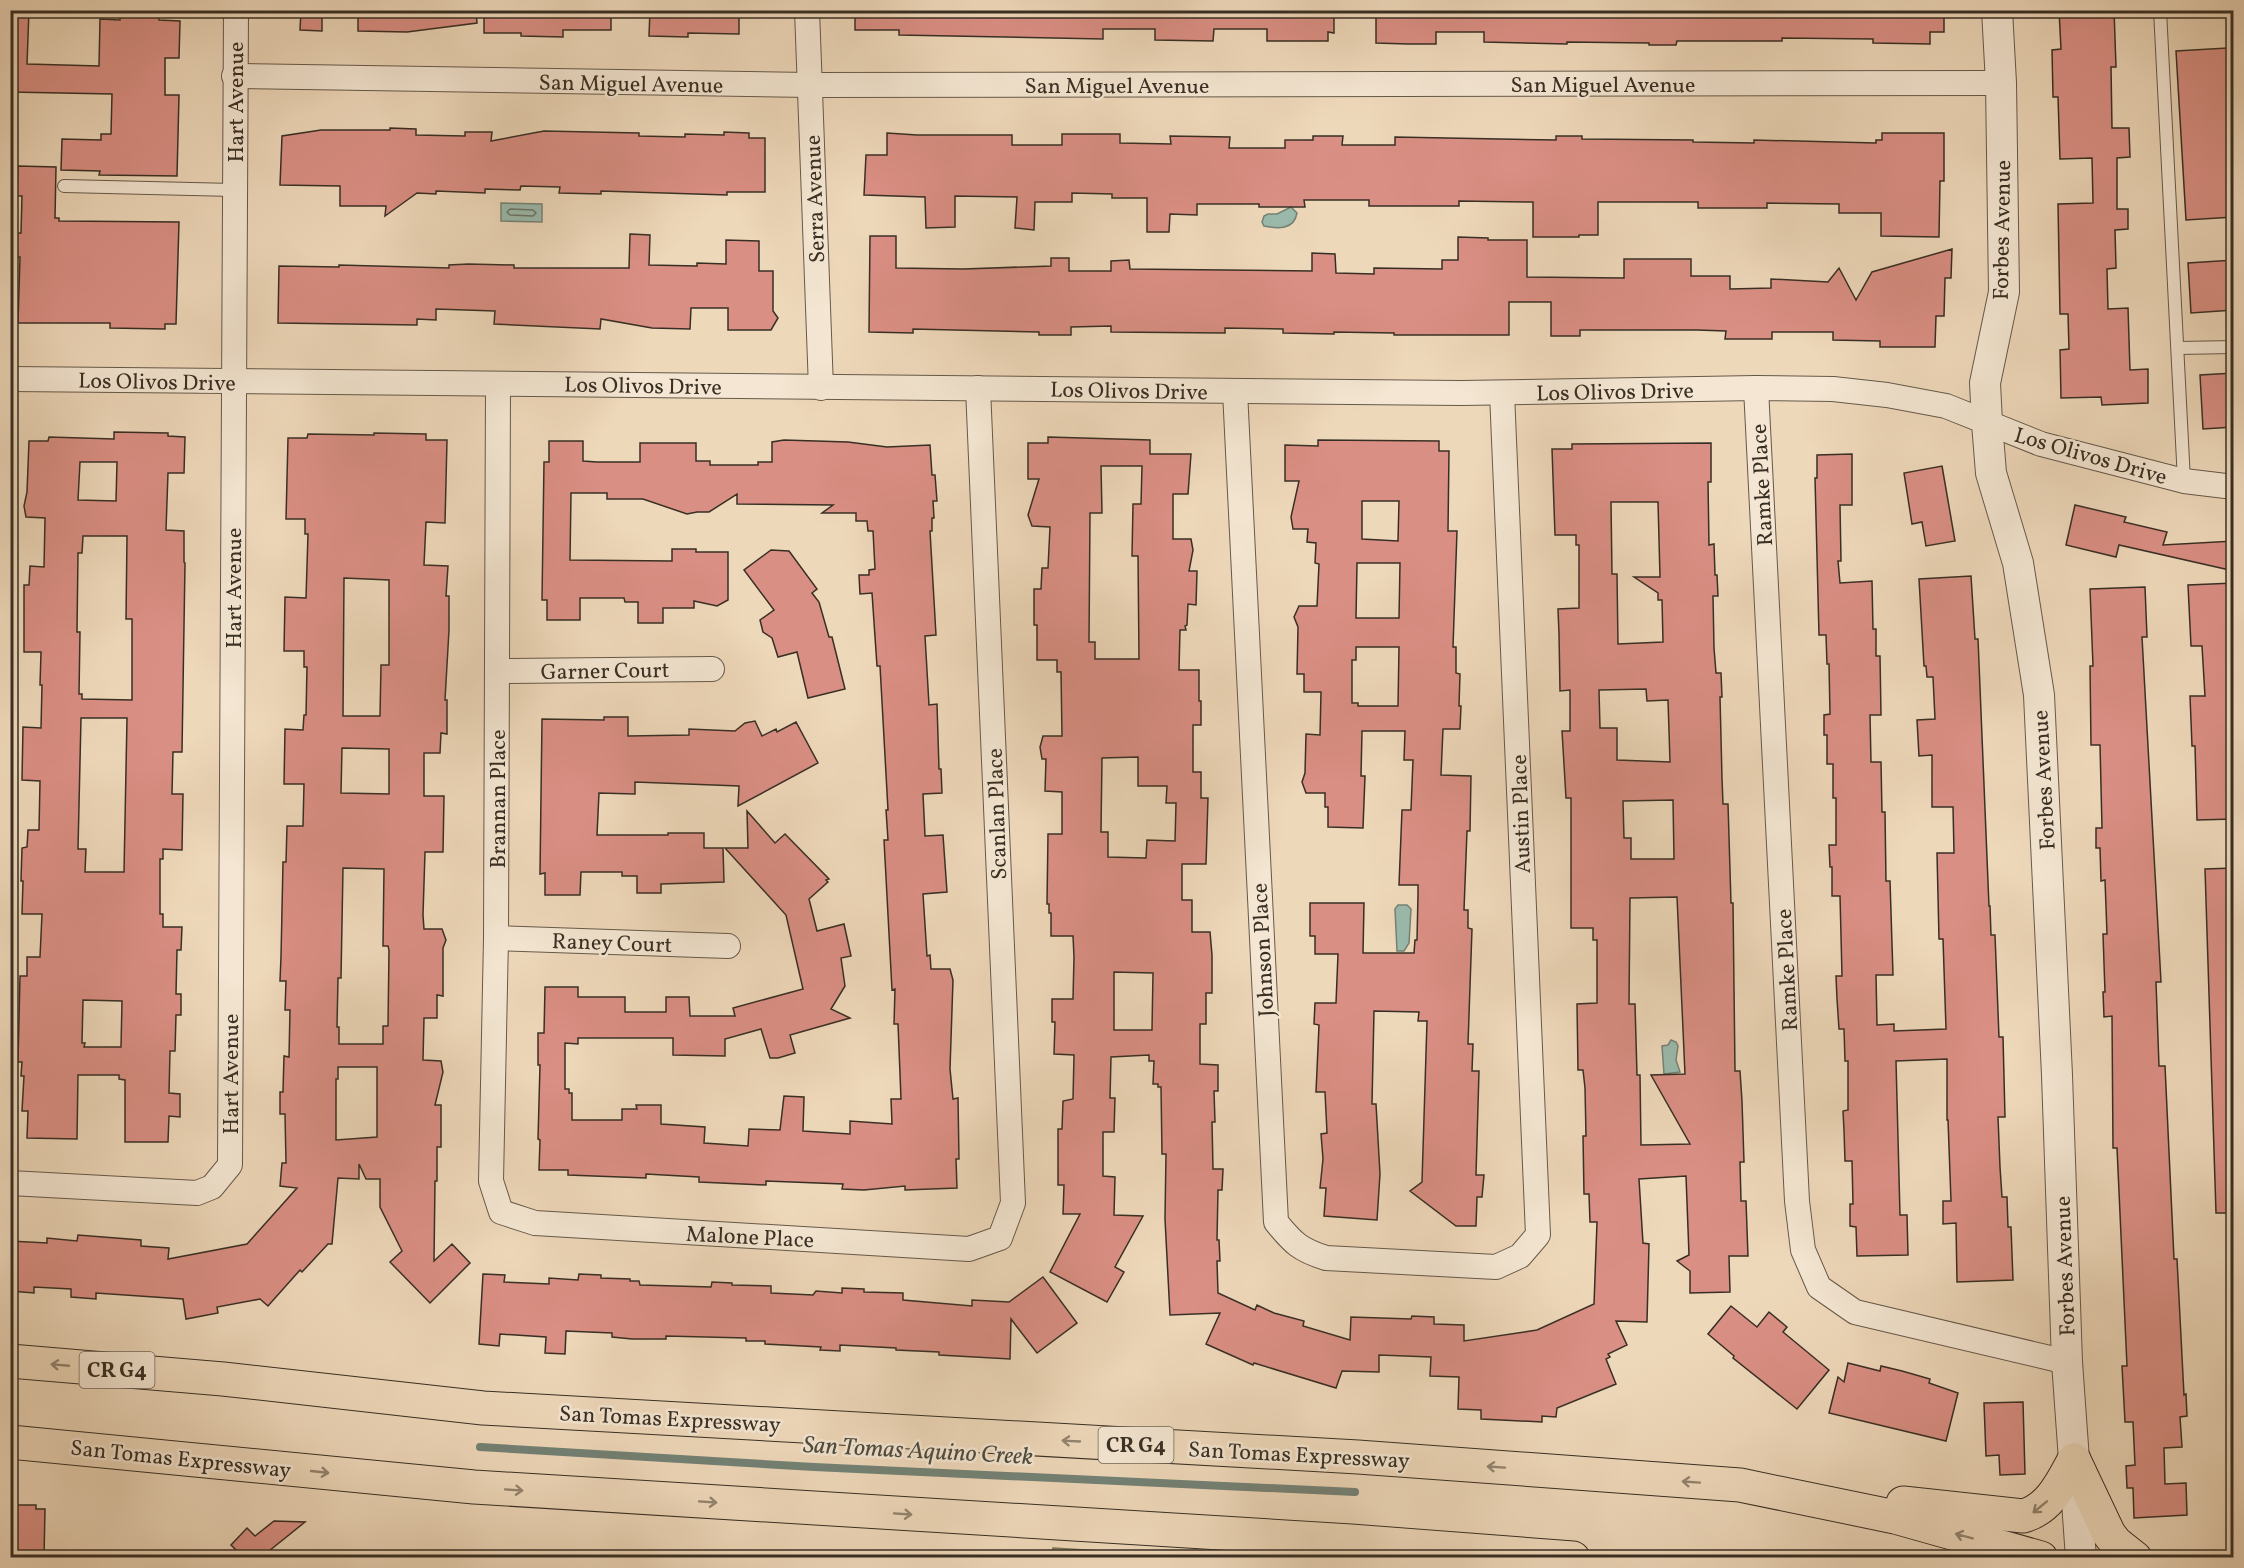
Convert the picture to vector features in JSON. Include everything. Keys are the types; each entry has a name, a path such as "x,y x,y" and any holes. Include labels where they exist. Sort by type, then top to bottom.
{"highway":[{"name":"San Tomas Expressway","path":"10,1361 223,1379 483,1408 1346,1456 1740,1485 1895,1517 2041,1557"},
{"name":"San Tomas Expressway","path":"10,1442 474,1487 1351,1541 1573,1557"},
{"path":"1740,1485 2023,1516 2033,1514 2049,1501 2074,1460"},
{"path":"2074,1460 2109,1534 2116,1543 2135,1557"}],"street":[{"name":"Hart Avenue","path":"10,1183 197,1193 212,1187 230,1165 236,10"},
{"name":"Serra Avenue","path":"807,10 821,388"},
{"name":"Forbes Avenue","path":"1997,10 2001,83 2004,292 1985,383 1987,423 1991,473 2018,562 2039,695 2057,1075 2067,1362 2081,1557"},
{"name":"San Miguel Avenue","path":"234,76 810,85 2001,83"},
{"name":"Los Olivos Drive","path":"10,379 1502,393 1756,388 1833,389 1887,395 1946,406 2041,444 2184,481 2234,487"},
{"name":"Brannan Place","path":"498,384 496,938 491,1181 501,1212"},
{"name":"Scanlan Place","path":"978,388 1012,1203 1000,1238"},
{"name":"Ramke Place","path":"1756,388 1797,1201 1803,1250 1819,1287 1855,1312 2067,1362"},
{"name":"Johnson Place","path":"1235,391 1276,1222 1288,1237 1305,1251 1326,1258 1496,1268 1520,1256 1538,1235"},
{"name":"Austin Place","path":"1502,393 1538,1235"},
{"name":"Garner Court","path":"498,671 712,669"},
{"name":"Raney Court","path":"496,938 728,946"},
{"name":"Malone Place","path":"501,1212 535,1223 957,1248 969,1248 1000,1238"}],"lane":[{"path":"2160,10 2184,481"},
{"path":"64,186 234,190"},
{"path":"2178,348 2234,347"}],"green space":[{"path":"1053,1548 1200,1557 1053,1557"}],"water":[{"path":"501,203 542,204 542,222 501,221"},
{"path":"1291,207 1297,213 1293,223 1280,228 1264,226 1262,222 1264,216 1277,214"},
{"path":"1398,905 1407,905 1411,909 1409,943 1404,951 1397,951 1395,909"},
{"path":"1671,1040 1678,1046 1676,1060 1680,1072 1664,1074 1662,1046 1668,1045"}],"building":[{"path":"10,10 29,10 27,64 99,66 100,19 120,20 120,16 159,17 159,20 180,21 179,58 165,58 165,95 179,95 177,176 99,175 100,171 61,170 62,139 101,140 101,134 111,134 112,94 10,92"},
{"path":"301,10 322,10 322,31 300,30"},
{"path":"358,10 476,10 477,23 407,32 358,31"},
{"path":"484,10 611,10 611,30 563,30 563,37 521,36 521,33 484,33"},
{"path":"650,10 739,10 739,34 688,33 688,37 649,36"},
{"path":"855,10 1334,10 1334,33 1328,32 1328,41 1267,41 1267,29 1214,29 1213,41 1155,40 1155,29 1103,29 1103,39 899,35 899,30 855,30"},
{"path":"1376,10 1944,10 1944,32 1930,32 1930,44 1873,43 1873,39 1782,38 1782,41 1677,41 1676,45 1484,42 1484,32 1436,32 1436,44 1376,43"},
{"path":"2059,10 2114,10 2116,67 2111,67 2112,128 2129,128 2130,157 2117,158 2117,209 2128,209 2128,229 2115,230 2116,268 2107,269 2108,309 2128,308 2130,370 2148,369 2148,403 2102,405 2101,397 2061,398 2060,350 2069,349 2068,314 2060,314 2058,204 2093,203 2092,158 2060,159 2058,97 2053,97 2052,50 2061,49"},
{"path":"2227,48 2234,156 2234,217 2186,220 2176,51"},
{"path":"390,128 416,129 416,135 465,136 465,132 492,132 491,141 544,131 639,133 639,136 685,137 685,134 749,133 749,138 765,138 765,192 727,192 727,195 601,191 601,194 559,193 560,187 521,186 520,190 485,189 485,193 436,191 436,194 417,193 385,216 386,206 340,206 340,186 280,185 282,136 321,130 390,130"},
{"path":"887,133 1012,135 1012,145 1062,145 1062,134 1120,134 1120,143 1171,144 1170,136 1230,137 1229,148 1285,148 1285,140 1313,140 1313,136 1343,136 1342,145 1395,145 1395,137 1556,140 1556,136 1582,136 1582,139 1693,140 1693,142 1754,143 1754,140 1876,143 1876,140 1882,140 1882,133 1944,133 1944,181 1940,181 1939,237 1881,236 1881,213 1839,213 1839,204 1767,203 1767,208 1698,208 1698,202 1598,202 1598,235 1579,235 1579,237 1533,237 1533,202 1459,201 1459,206 1369,206 1369,200 1304,200 1305,207 1197,204 1197,215 1170,214 1169,232 1147,232 1147,198 1112,198 1112,194 1072,193 1072,202 1035,202 1034,230 1015,228 1017,197 955,196 955,227 926,228 925,197 864,195 866,155 887,155"},
{"path":"18,166 56,167 55,218 59,218 59,221 179,222 176,324 165,324 165,329 110,328 110,323 18,323 20,257 10,257 11,233 21,233 22,196 17,196"},
{"path":"630,234 650,235 649,265 726,264 726,240 759,241 759,271 773,271 773,311 778,318 771,330 728,330 728,308 691,308 690,329 652,328 601,319 600,329 494,324 495,311 436,309 436,320 417,319 417,325 278,323 279,266 449,268 449,265 468,264 514,265 514,268 629,268"},
{"path":"870,236 896,236 896,268 963,269 1051,266 1051,258 1069,258 1069,271 1111,271 1111,261 1129,260 1130,269 1312,271 1312,253 1335,254 1336,273 1374,274 1374,268 1442,269 1442,260 1458,260 1458,237 1527,240 1527,277 1624,278 1624,259 1691,259 1691,276 1730,276 1730,289 1771,288 1771,279 1828,282 1839,268 1856,300 1872,272 1952,249 1951,278 1945,278 1944,316 1936,316 1935,347 1880,347 1880,341 1833,340 1833,332 1772,332 1772,339 1725,339 1726,331 1697,330 1580,330 1580,336 1551,336 1551,302 1509,302 1509,335 1283,333 1283,329 1225,328 1225,333 1111,332 1111,326 1071,327 1071,335 913,329 913,333 869,332"},
{"path":"2234,260 2234,310 2191,313 2188,263"},
{"path":"2234,373 2234,427 2203,429 2200,375"},
{"path":"114,432 168,433 168,436 185,437 184,473 168,473 166,530 184,531 185,563 182,752 173,752 172,794 183,794 182,850 163,849 163,859 160,859 160,914 163,914 163,927 182,927 181,950 177,950 176,994 181,994 181,1015 176,1015 175,1051 170,1051 169,1093 180,1094 180,1117 169,1116 168,1142 125,1142 125,1080 119,1079 119,1075 78,1075 77,1139 27,1138 28,1111 22,1111 24,1076 21,1076 22,1062 18,1062 20,976 27,976 27,957 40,957 42,914 22,914 23,881 21,881 22,848 27,847 28,830 39,830 40,781 22,780 23,727 41,728 42,685 40,685 41,652 24,652 24,585 29,585 30,566 44,567 45,518 26,517 24,506 27,492 29,441 48,441 49,437 114,439","holes":["80,462 117,462 116,501 78,500","83,536 127,536 126,619 132,619 132,700 82,699 82,694 79,694 78,553 82,553","81,718 127,718 124,872 85,872 86,849 78,849","83,1000 122,1001 121,1047 84,1047 85,1043 82,1043"]},
{"path":"374,433 426,434 426,440 447,440 445,523 426,522 424,565 448,566 446,596 449,596 449,630 445,700 447,700 447,734 441,733 440,753 424,753 424,796 444,796 443,852 425,852 423,915 424,929 442,929 446,940 443,948 443,996 437,995 437,1018 424,1018 423,1060 441,1061 443,1072 435,1105 441,1105 441,1147 437,1147 434,1261 452,1244 470,1263 430,1303 390,1262 402,1251 380,1207 380,1179 366,1179 359,1164 359,1179 338,1178 332,1244 328,1244 302,1272 300,1270 268,1306 260,1299 217,1307 218,1313 186,1319 183,1299 96,1293 96,1299 71,1297 71,1289 34,1287 34,1293 10,1291 10,1241 47,1243 47,1238 77,1241 78,1235 141,1240 141,1246 169,1248 168,1259 247,1244 297,1188 280,1186 282,1163 286,1163 285,1114 280,1114 280,1092 283,1092 284,1056 289,1057 290,1010 285,1010 286,981 280,981 283,862 286,862 287,826 303,826 304,784 284,784 285,729 303,730 304,715 306,715 307,667 304,667 304,651 284,651 285,597 306,598 308,534 305,534 305,519 286,519 288,438 307,438 308,434 374,435","holes":["344,578 389,580 389,665 381,665 380,716 343,716","342,748 389,749 389,794 341,793","343,868 384,869 383,946 388,946 389,950 388,1026 383,1026 383,1044 339,1044 338,978 341,978","338,1067 377,1067 377,1137 336,1140 336,1079 338,1079"]},
{"path":"1048,437 1150,440 1150,454 1191,454 1188,494 1173,494 1173,539 1191,539 1193,550 1189,571 1197,571 1196,605 1188,604 1186,630 1180,630 1179,670 1199,670 1201,725 1193,725 1193,772 1201,772 1201,798 1208,798 1206,864 1182,864 1182,900 1192,900 1192,932 1210,932 1212,993 1206,993 1206,1024 1200,1024 1200,1064 1218,1065 1218,1091 1214,1091 1215,1122 1212,1122 1213,1169 1223,1169 1222,1190 1218,1190 1217,1240 1219,1240 1220,1261 1217,1261 1218,1293 1255,1310 1257,1305 1274,1313 1304,1321 1303,1326 1350,1340 1351,1317 1411,1319 1412,1316 1434,1317 1434,1324 1464,1325 1464,1341 1537,1330 1594,1304 1597,1222 1590,1222 1589,1194 1584,1194 1585,1088 1583,1070 1578,1070 1577,1004 1597,1003 1597,940 1593,940 1593,928 1571,928 1571,798 1566,798 1562,731 1570,731 1570,690 1560,691 1558,609 1579,608 1579,545 1576,545 1576,535 1555,535 1552,449 1572,449 1572,444 1711,443 1711,482 1708,482 1709,545 1714,544 1715,575 1717,575 1718,596 1713,596 1714,648 1716,673 1721,673 1723,804 1728,804 1731,903 1733,903 1735,1071 1740,1071 1742,1101 1744,1162 1740,1162 1741,1201 1746,1201 1748,1256 1729,1256 1730,1292 1690,1293 1690,1271 1677,1261 1689,1255 1686,1176 1639,1179 1643,1243 1649,1244 1647,1322 1616,1321 1627,1345 1608,1354 1610,1357 1606,1359 1616,1384 1557,1408 1556,1417 1542,1416 1542,1422 1481,1419 1481,1410 1458,1409 1459,1377 1430,1376 1431,1357 1379,1355 1379,1372 1342,1371 1336,1388 1254,1363 1253,1365 1206,1344 1220,1313 1170,1315 1165,1219 1166,1154 1162,1154 1161,1087 1153,1084 1154,1061 1149,1061 1149,1055 1111,1057 1110,1098 1115,1098 1114,1132 1103,1132 1103,1176 1115,1177 1114,1215 1143,1216 1115,1267 1124,1272 1107,1302 1050,1272 1080,1214 1063,1214 1064,1185 1058,1185 1058,1129 1062,1129 1063,1101 1073,1099 1074,1055 1054,1054 1055,1022 1052,1022 1052,999 1073,999 1074,957 1073,936 1051,936 1051,913 1049,913 1049,904 1047,904 1048,834 1062,834 1062,792 1045,791 1046,759 1042,759 1040,747 1043,736 1062,736 1061,672 1057,672 1057,660 1037,660 1034,589 1041,589 1042,568 1048,568 1050,527 1032,526 1028,515 1039,479 1028,479 1028,443 1048,443","holes":["1101,466 1142,466 1141,504 1133,504 1132,556 1138,556 1139,659 1095,659 1095,642 1089,642 1090,513 1102,513","1611,502 1658,502 1660,577 1634,577 1658,593 1658,600 1662,600 1663,642 1618,644 1617,574 1612,574","1646,689 1647,701 1668,700 1670,762 1617,760 1617,728 1600,728 1599,690","1138,757 1138,786 1167,786 1166,803 1176,803 1175,841 1147,840 1146,858 1108,857 1108,832 1101,832 1102,758","1673,800 1674,859 1631,859 1631,838 1624,838 1623,801","1677,897 1685,1074 1651,1075 1690,1144 1641,1145 1640,1075 1637,1075 1635,1004 1629,1004 1630,898","1114,972 1153,973 1152,1030 1114,1030"]},
{"path":"784,440 848,442 887,447 930,445 937,501 933,501 934,518 932,518 932,531 930,531 936,635 925,636 929,705 937,704 942,793 923,794 925,836 943,835 947,892 923,894 927,956 930,955 931,969 950,969 953,980 950,1069 953,1099 958,1098 957,1188 905,1190 905,1186 864,1190 842,1189 843,1184 766,1181 766,1185 699,1182 699,1177 646,1174 646,1178 568,1175 568,1170 539,1170 538,1033 544,1033 545,987 578,987 578,997 625,997 625,1012 666,1012 666,997 689,997 690,1016 735,1016 733,1008 803,989 786,915 725,848 748,848 747,811 775,843 785,834 829,879 809,899 817,931 844,924 851,956 841,958 845,986 831,1009 850,1018 790,1035 795,1053 778,1058 770,1058 761,1029 725,1039 725,1056 673,1055 673,1038 578,1038 578,1044 565,1043 565,1089 569,1089 569,1093 572,1093 572,1120 622,1120 622,1109 637,1109 636,1105 661,1105 661,1124 705,1127 704,1143 748,1146 749,1129 780,1130 784,1096 804,1097 803,1131 850,1134 850,1121 892,1124 891,1099 901,1099 898,1024 894,1024 895,989 892,990 884,840 888,840 886,810 888,810 880,666 877,666 872,593 860,594 859,575 869,575 869,570 875,569 873,531 868,531 867,521 856,521 856,513 822,513 833,505 737,504 737,494 709,512 687,514 643,499 607,499 607,493 571,493 570,560 672,561 672,549 728,552 728,600 717,606 694,601 694,608 663,608 663,623 638,623 638,602 625,602 624,598 580,598 580,620 547,620 547,600 542,600 544,462 549,462 549,441 583,441 583,461 640,462 640,443 696,443 696,461 710,461 710,465 758,465 758,462 772,462 772,442"},
{"path":"1318,440 1439,441 1439,451 1449,451 1448,531 1457,531 1453,647 1456,647 1456,673 1460,674 1459,706 1461,706 1460,729 1443,729 1441,775 1471,776 1470,831 1467,831 1464,910 1468,910 1468,928 1472,929 1468,1044 1473,1044 1472,1071 1479,1071 1476,1175 1484,1175 1482,1197 1477,1197 1476,1226 1456,1226 1410,1191 1422,1182 1427,1021 1418,1021 1419,1012 1374,1011 1372,1104 1376,1104 1380,1174 1377,1220 1324,1216 1326,1188 1320,1188 1323,1159 1321,1134 1327,1133 1325,1092 1316,1092 1319,1025 1314,1024 1315,1003 1336,1003 1338,954 1315,954 1315,936 1310,936 1310,903 1364,903 1363,953 1414,953 1415,940 1417,940 1418,885 1399,885 1402,810 1411,810 1413,760 1404,760 1405,731 1362,731 1361,776 1365,776 1363,828 1328,827 1325,793 1306,793 1302,782 1305,773 1306,734 1320,735 1321,692 1304,692 1304,674 1297,674 1298,627 1294,617 1299,606 1317,606 1319,564 1315,563 1316,543 1307,542 1308,529 1293,529 1291,517 1299,481 1285,481 1285,445 1318,446","holes":["1362,501 1399,501 1398,541 1362,539","1357,563 1400,563 1399,618 1356,618","1356,647 1399,647 1398,706 1358,706 1358,703 1352,703 1352,660 1356,660"]},
{"path":"1852,454 1852,505 1840,505 1841,561 1838,561 1840,583 1872,581 1873,629 1876,629 1876,656 1880,656 1881,715 1870,715 1871,762 1881,762 1882,812 1885,812 1886,881 1890,881 1893,975 1876,975 1877,1025 1894,1024 1894,1031 1946,1029 1943,939 1939,939 1937,853 1954,853 1953,807 1932,807 1932,755 1919,756 1917,720 1935,719 1933,677 1927,677 1926,666 1924,666 1919,579 1971,576 1975,639 1978,639 1991,935 1995,935 1999,1037 2003,1037 2005,1117 1998,1117 2000,1167 2002,1197 2007,1197 2008,1227 2011,1227 2013,1280 1957,1282 1956,1223 1943,1224 1943,1201 1951,1201 1947,1059 1896,1061 1900,1215 1907,1215 1908,1255 1857,1256 1856,1227 1850,1226 1850,1204 1853,1204 1852,1161 1845,1161 1843,1111 1848,1110 1848,1061 1845,1061 1844,1029 1839,1029 1836,976 1842,976 1840,896 1832,896 1829,845 1836,845 1836,798 1833,798 1833,764 1827,764 1827,735 1824,735 1824,715 1830,714 1829,664 1827,664 1826,635 1819,635 1815,478 1817,478 1817,455"},
{"path":"1942,466 1955,541 1926,546 1922,522 1912,524 1904,473"},
{"path":"2075,505 2126,517 2124,522 2167,532 2163,545 2234,541 2234,571 2119,545 2116,557 2066,545"},
{"path":"771,550 789,551 817,589 812,593 819,602 829,637 832,637 845,689 808,698 797,652 778,657 772,638 763,632 760,620 774,610 744,570"},
{"path":"2234,583 2234,819 2197,820 2195,746 2192,746 2190,696 2205,696 2202,646 2191,646 2188,585"},
{"path":"2145,587 2147,637 2142,637 2161,982 2156,982 2159,1066 2165,1066 2174,1259 2177,1259 2187,1416 2180,1417 2182,1447 2164,1448 2165,1484 2186,1483 2187,1515 2134,1518 2133,1488 2127,1488 2126,1466 2135,1465 2133,1422 2125,1422 2122,1366 2127,1366 2117,1148 2113,1148 2112,1016 2104,1017 2103,934 2107,934 2105,880 2101,881 2100,848 2096,848 2096,828 2102,828 2100,745 2091,745 2090,666 2093,666 2090,589"},
{"path":"604,717 628,717 628,736 689,735 689,729 735,731 745,723 755,721 762,736 776,729 777,732 796,722 818,763 738,806 739,786 635,782 635,794 599,793 597,835 704,833 704,848 723,848 724,882 661,884 661,893 637,893 637,876 622,876 622,872 581,872 580,895 545,895 545,873 540,874 542,719 604,720"},
{"path":"2234,868 2234,1213 2216,1213 2205,869"},
{"path":"483,1274 505,1275 504,1282 549,1284 549,1278 578,1280 579,1274 601,1275 601,1278 630,1279 630,1281 639,1281 640,1285 711,1287 712,1282 732,1283 732,1285 771,1286 771,1293 813,1295 816,1291 842,1293 842,1288 864,1289 864,1292 903,1293 903,1300 972,1306 972,1300 1009,1302 1043,1277 1077,1323 1037,1353 1011,1319 1010,1359 939,1355 939,1352 840,1345 840,1351 820,1350 821,1347 765,1344 765,1341 746,1341 746,1338 666,1336 666,1339 632,1339 612,1337 612,1333 566,1331 565,1354 545,1353 546,1337 500,1334 499,1346 479,1344"},
{"path":"1731,1306 1757,1327 1769,1312 1787,1327 1783,1332 1829,1370 1797,1409 1733,1358 1734,1356 1708,1334"},
{"path":"1848,1363 1880,1371 1881,1366 1902,1371 1930,1379 1929,1383 1958,1393 1946,1441 1829,1413 1838,1377 1844,1382"},
{"path":"2023,1402 2025,1474 2000,1475 1999,1455 1986,1456 1984,1403"},
{"path":"10,1505 36,1505 36,1509 45,1509 44,1557 10,1557"},
{"path":"274,1521 305,1522 269,1551 276,1557 229,1557 237,1551 231,1545 247,1528 255,1536"}],"waterway":[{"name":"San Tomas Aquino Creek","path":"480,1447 814,1467 1355,1492"}]}
